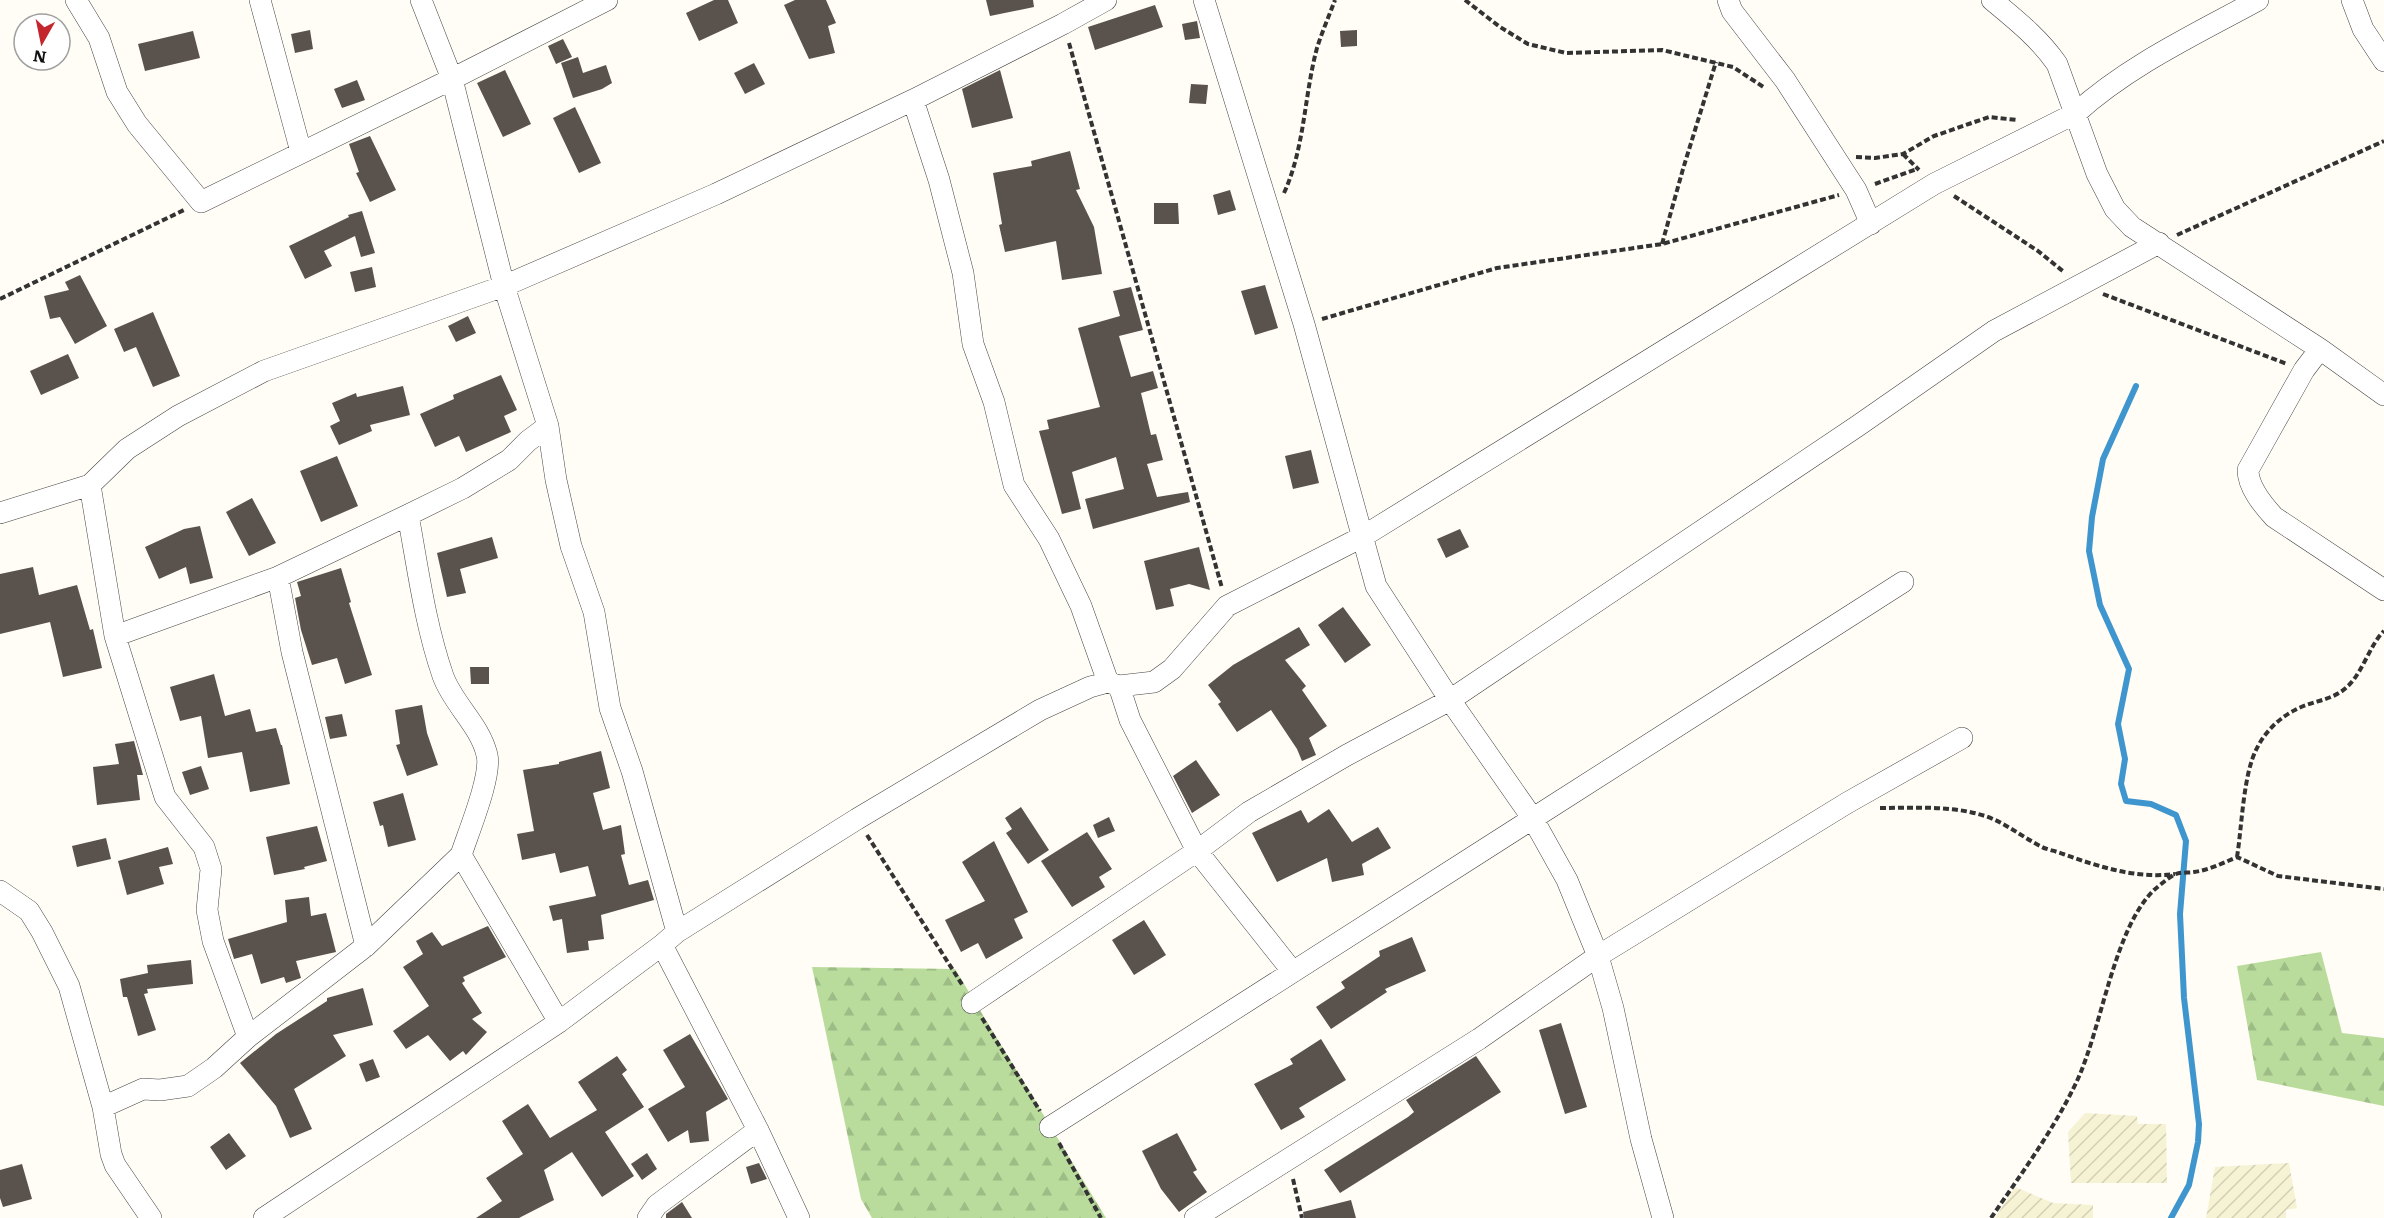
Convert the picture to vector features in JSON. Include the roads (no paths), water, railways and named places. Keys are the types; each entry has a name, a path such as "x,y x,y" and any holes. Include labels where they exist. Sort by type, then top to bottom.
{"street":[{"path":"76,0 99,38 117,92 137,124 201,202 607,0"},
{"path":"260,0 301,152"},
{"path":"422,0 452,79 504,286 548,426 556,480 572,546 594,612 610,708 633,771 669,939 800,1218"},
{"path":"0,513 90,485 127,448 178,416 264,371 504,286 716,194 913,100 1064,24 1106,0"},
{"path":"1204,0 1304,324 1376,586 1450,700 1533,819 1567,880 1598,956 1613,1008 1641,1139 1663,1218"},
{"path":"1728,0 1732,11 1785,80 1856,190 1871,224"},
{"path":"1992,0 2028,30 2057,64 2097,174 2115,210 2132,227 2320,349 2384,395"},
{"path":"264,1218 559,1022 669,939 857,819 1040,710 1090,687 1154,682 1172,669 1227,606 1362,537 1934,184 2076,113 2095,95 2124,75 2258,0"},
{"path":"2352,0 2363,29 2384,62"},
{"path":"913,100 939,180 963,273 973,344 994,402 1014,485 1049,539 1081,606 1130,720 1197,851 1293,972"},
{"path":"972,1004 1197,851 1249,812 1347,755 1450,700 1859,425 1994,331 2159,243"},
{"path":"2320,349 2304,370 2248,470 2248,477 2267,509 2274,516 2384,590"},
{"path":"115,636 278,577 408,515 463,488 509,460 528,441 548,426"},
{"path":"90,485 115,636 165,797 204,847 211,869 207,910 213,940 248,1037"},
{"path":"103,1107 142,1089 159,1090 188,1086 214,1068 248,1037 366,946 461,855 481,800 488,756 476,728 444,678 430,634 408,515"},
{"path":"278,577 292,652 366,946"},
{"path":"1050,1127 1903,582"},
{"path":"1195,1218 1479,1039 1598,956 1847,803 1962,738"},
{"path":"461,855 559,1022"},
{"path":"0,891 29,911 69,986 103,1107 111,1154 115,1165 151,1218"},
{"path":"648,1218 657,1205 758,1130"}],"waterway":[{"path":"2136,386 2103,459 2092,517 2089,551 2100,605 2129,669 2118,724 2125,759 2121,784 2126,801 2151,804 2176,815 2186,841 2180,914 2184,998 2199,1124 2198,1142 2189,1185 2171,1218"}]}
